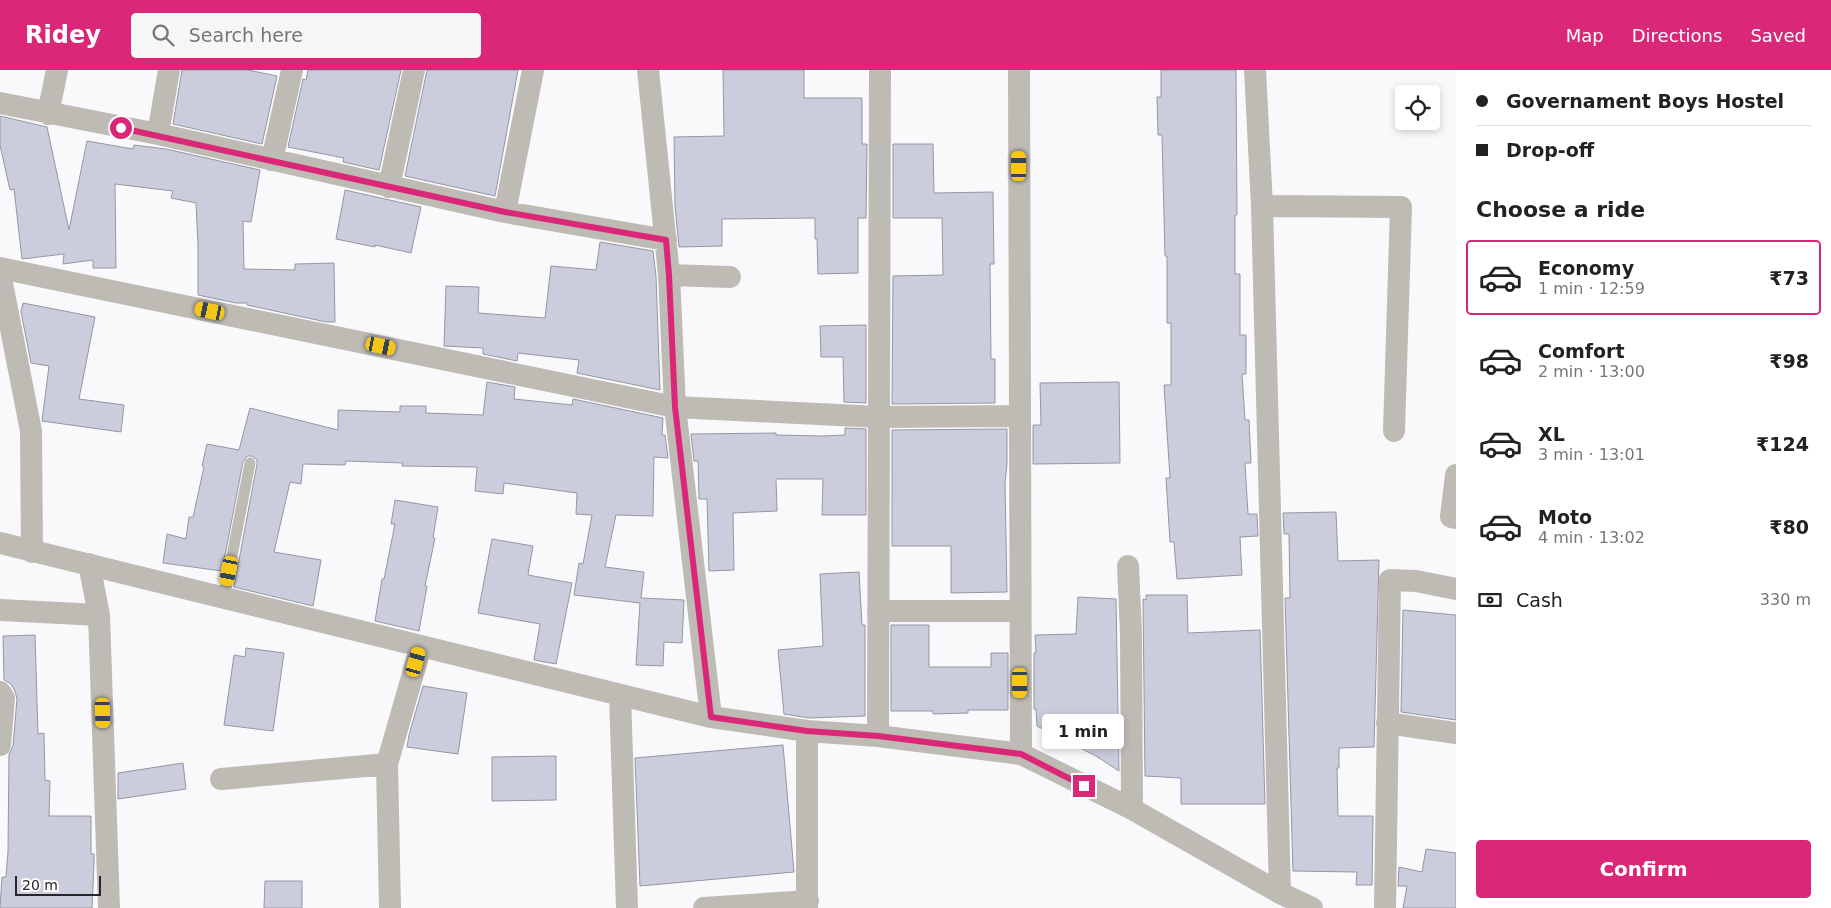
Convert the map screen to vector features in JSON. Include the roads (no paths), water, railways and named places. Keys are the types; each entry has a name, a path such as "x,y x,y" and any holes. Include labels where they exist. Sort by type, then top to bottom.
{"street":[{"path":"48,114 57,70"},
{"path":"158,134 169,70"},
{"path":"272,160 292,70"},
{"path":"389,187 414,70"},
{"path":"505,212 533,70"},
{"path":"648,70 669,275 675,407 711,717"},
{"path":"878,736 880,70"},
{"path":"1019,70 1021,754"},
{"path":"1255,70 1262,206 1280,893"},
{"path":"0,103 48,114 158,134 505,212 666,240"},
{"path":"1262,206 1401,207 1394,431"},
{"path":"0,268 675,407 879,417 1020,416"},
{"path":"0,273 31,431 32,552"},
{"path":"669,275 730,277"},
{"path":"1456,475 1451,517 1456,518"},
{"path":"0,543 711,717 807,731 878,736 1021,754 1132,809 1280,893 1312,908"},
{"path":"89,564 99,615 109,908"},
{"path":"1128,566 1131,633 1132,809"},
{"path":"1385,908 1390,580 1416,581 1456,589"},
{"path":"0,610 99,615"},
{"path":"878,611 1020,611"},
{"path":"390,908 387,764 421,646"},
{"path":"0,692 4,698 0,744"},
{"path":"620,695 627,908"},
{"path":"1387,723 1456,733"},
{"path":"704,908 807,905 807,731"},
{"path":"221,779 387,764"}],"lane":[{"path":"224,597 250,463"}]}
